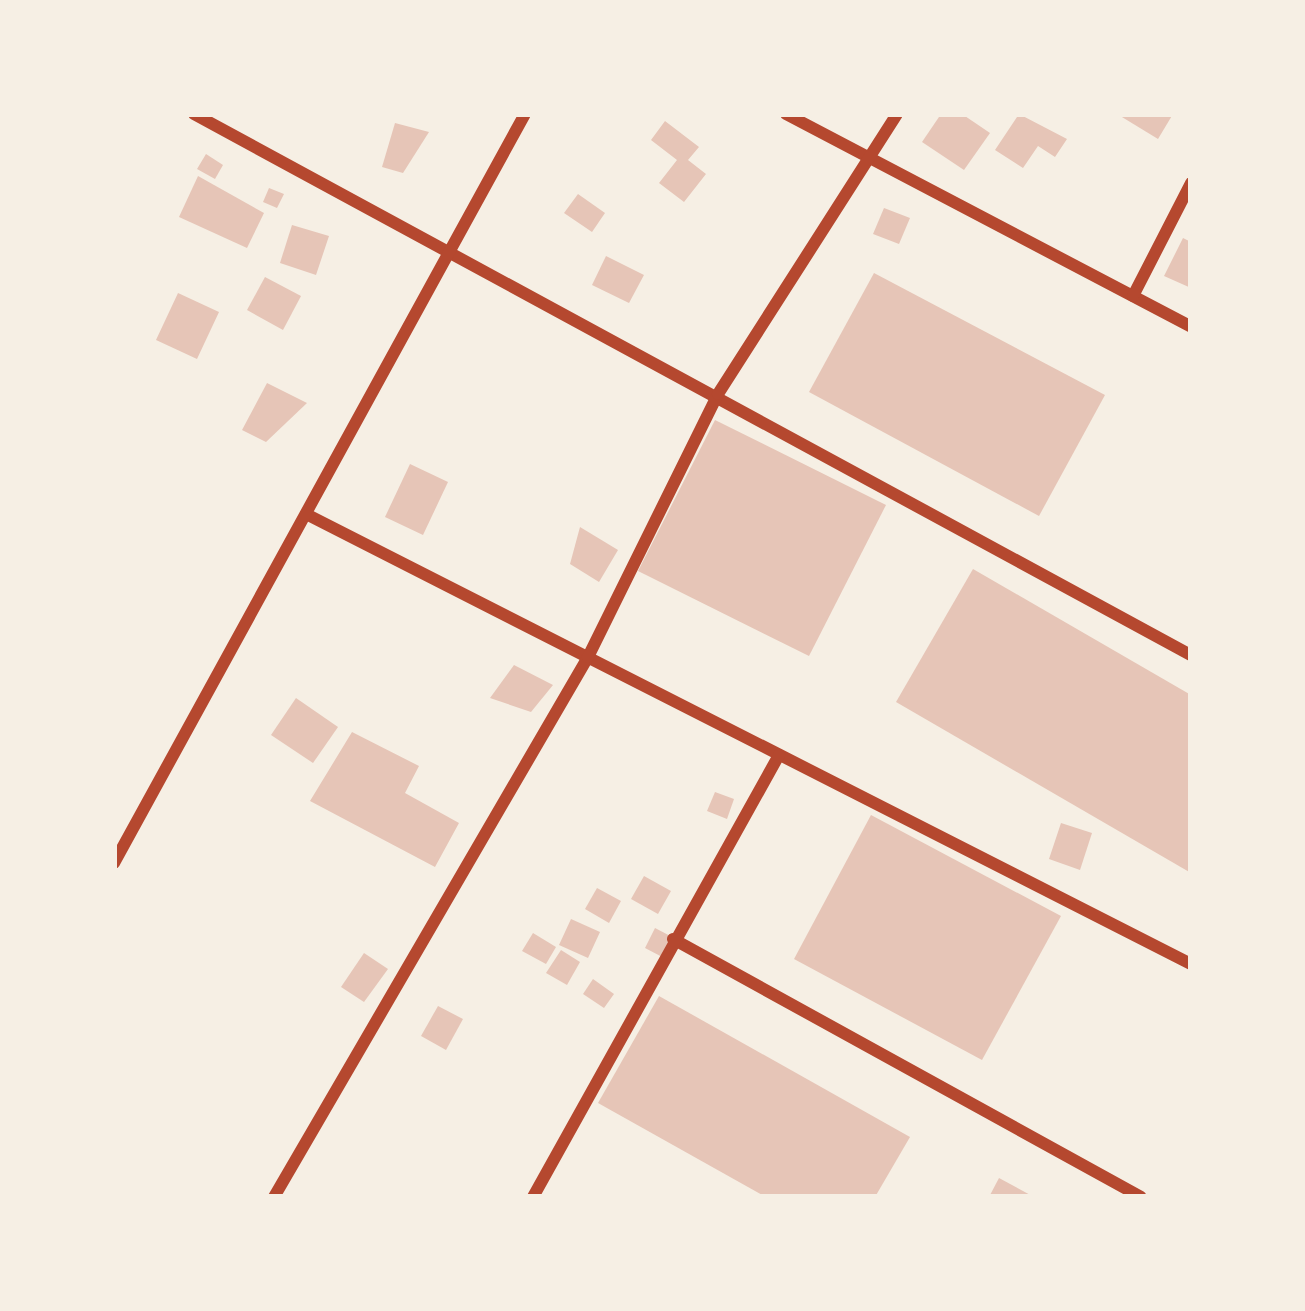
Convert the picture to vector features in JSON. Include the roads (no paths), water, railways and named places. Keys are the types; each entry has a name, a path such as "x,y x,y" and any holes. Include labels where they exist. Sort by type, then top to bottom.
{"street":[{"path":"194,114 448,255 718,394 1191,656"},
{"path":"114,863 525,114"},
{"path":"786,114 1191,326"},
{"path":"274,1197 588,657 718,394 897,114"},
{"path":"1132,296 1191,183"},
{"path":"306,514 1191,964"},
{"path":"533,1197 779,754"},
{"path":"673,939 1141,1197"}]}
